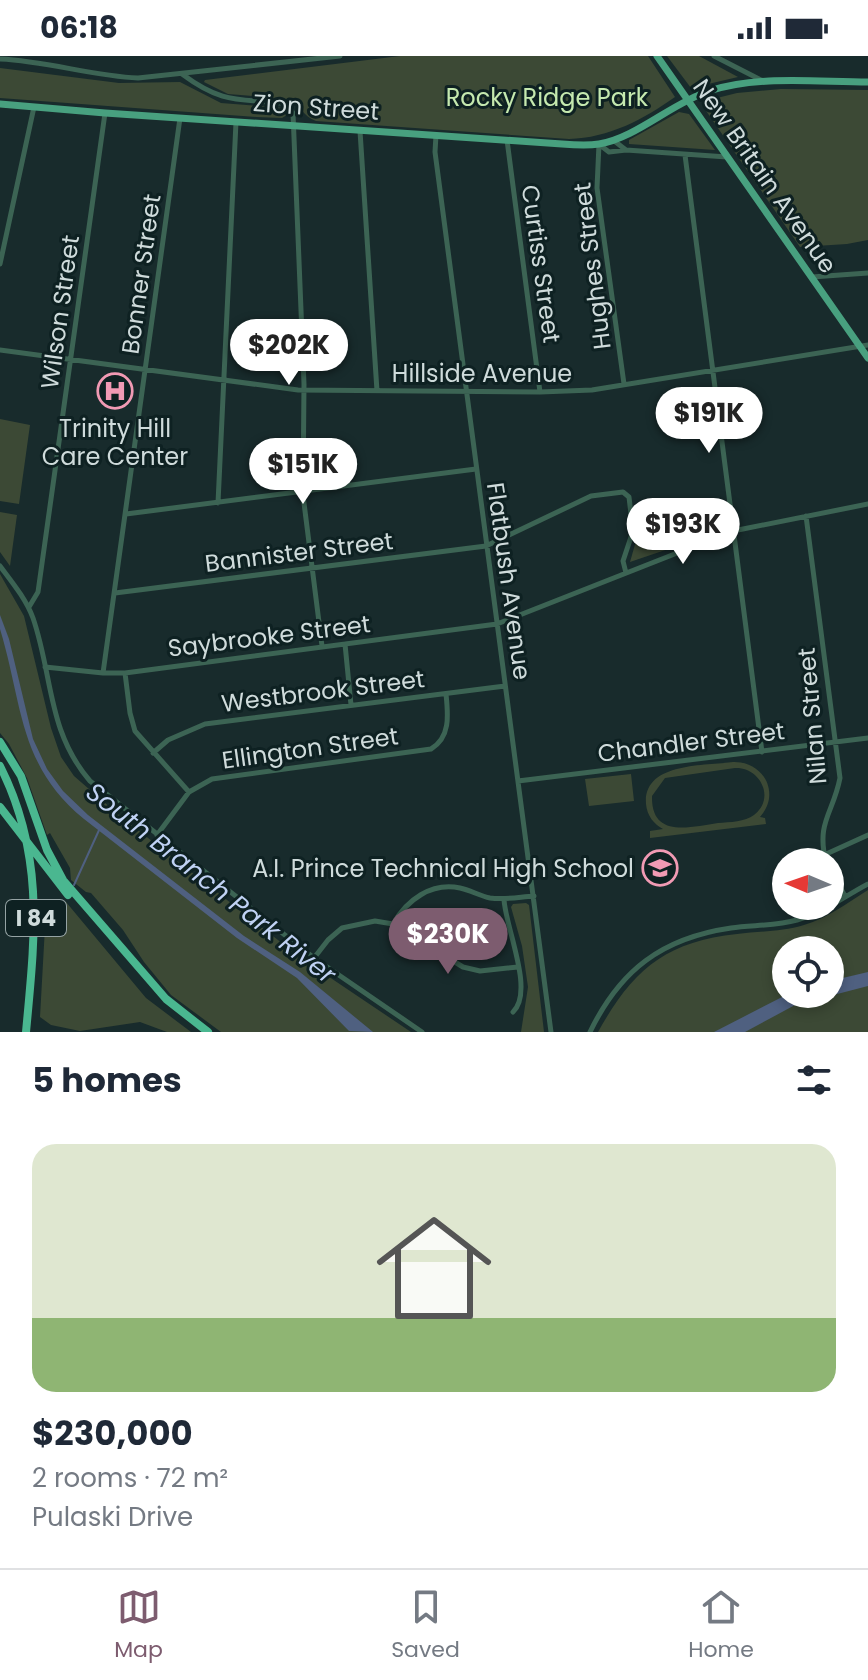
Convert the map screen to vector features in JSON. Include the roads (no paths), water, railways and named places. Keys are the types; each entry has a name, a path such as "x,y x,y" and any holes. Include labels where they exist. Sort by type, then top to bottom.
{"highway":[{"path":"0,742 21,776 48,854 63,880 166,999 208,1032"},
{"name":"I 84","path":"0,766 17,805 29,849 35,899 35,942 26,1032"},
{"path":"0,807 50,874 146,984 166,1006 198,1032"}],"main road":[{"name":"New Britain Avenue","path":"657,56 864,346 868,358"},
{"path":"599,144 613,140 688,100 729,86 766,82 868,82"},
{"name":"Zion Street","path":"0,104 599,144"}],"street":[{"path":"0,59 58,65 113,77 138,78 340,56"},
{"path":"714,56 766,82"},
{"path":"182,74 219,97 288,105 293,113 304,390 303,492 322,646"},
{"path":"0,264 34,107"},
{"name":"Wilson Street","path":"29,607 38,592 105,113"},
{"name":"Bonner Street","path":"103,673 180,118"},
{"path":"218,503 236,122"},
{"path":"360,130 377,391"},
{"name":"Flatbush Avenue","path":"436,135 435,152 551,1032"},
{"name":"Curtiss Street","path":"507,140 540,392"},
{"path":"613,140 626,150"},
{"name":"Zion Street","path":"599,144 609,152 626,150 728,157"},
{"name":"Hughes Street","path":"599,144 597,188 624,384"},
{"path":"685,155 762,752"},
{"path":"812,277 868,273"},
{"name":"Hillside Avenue","path":"0,350 304,390 540,392 583,390 864,346"},
{"path":"126,514 476,469"},
{"name":"Bannister Street","path":"115,593 486,546 591,496 623,492 630,500 633,528 623,561 626,573"},
{"name":"Saybrooke Street","path":"45,667 125,673 497,624 733,531 868,504"},
{"name":"Nilan Street","path":"806,516 840,778 837,794 822,829 824,848"},
{"path":"0,566 29,607 60,732 73,759 96,787 314,958 422,1032"},
{"path":"345,644 351,705"},
{"path":"125,673 132,723 141,740 189,792 157,835"},
{"name":"Westbrook Street","path":"153,753 168,740 205,724 505,686"},
{"name":"Ellington Street","path":"189,792 202,783 224,777 431,749 445,734 448,713 446,694"},
{"name":"Chandler Street","path":"518,781 868,738"},
{"path":"844,848 868,835"},
{"path":"590,1031 625,977 656,953 709,932 796,921 824,910 868,884"},
{"path":"393,924 418,896 442,887 461,888 504,899 534,896"},
{"path":"504,899 518,967 521,1000 513,1012"},
{"path":"314,958 342,928 363,922 393,924 463,967 480,971 518,967"}],"water":[{"path":"0,615 9,639 33,739 47,769 63,791 88,815 244,936 300,972 373,1032 349,1031 297,978 237,938 84,819 62,798 34,755 26,732 0,629"},
{"path":"868,972 868,986 844,992 844,978"},
{"path":"772,1002 772,1008 789,1008 745,1032 714,1032"}],"waterway":[{"name":"South Branch Park River","path":"74,885 100,828"},
{"path":"62,915 66,905"}],"place":[{"name":"Trinity Hill Care Center","path":"115,391"},
{"name":"A.I. Prince Technical High School","path":"660,868"}],"park label":[{"name":"Rocky Ridge Park","path":"547,97"}]}
